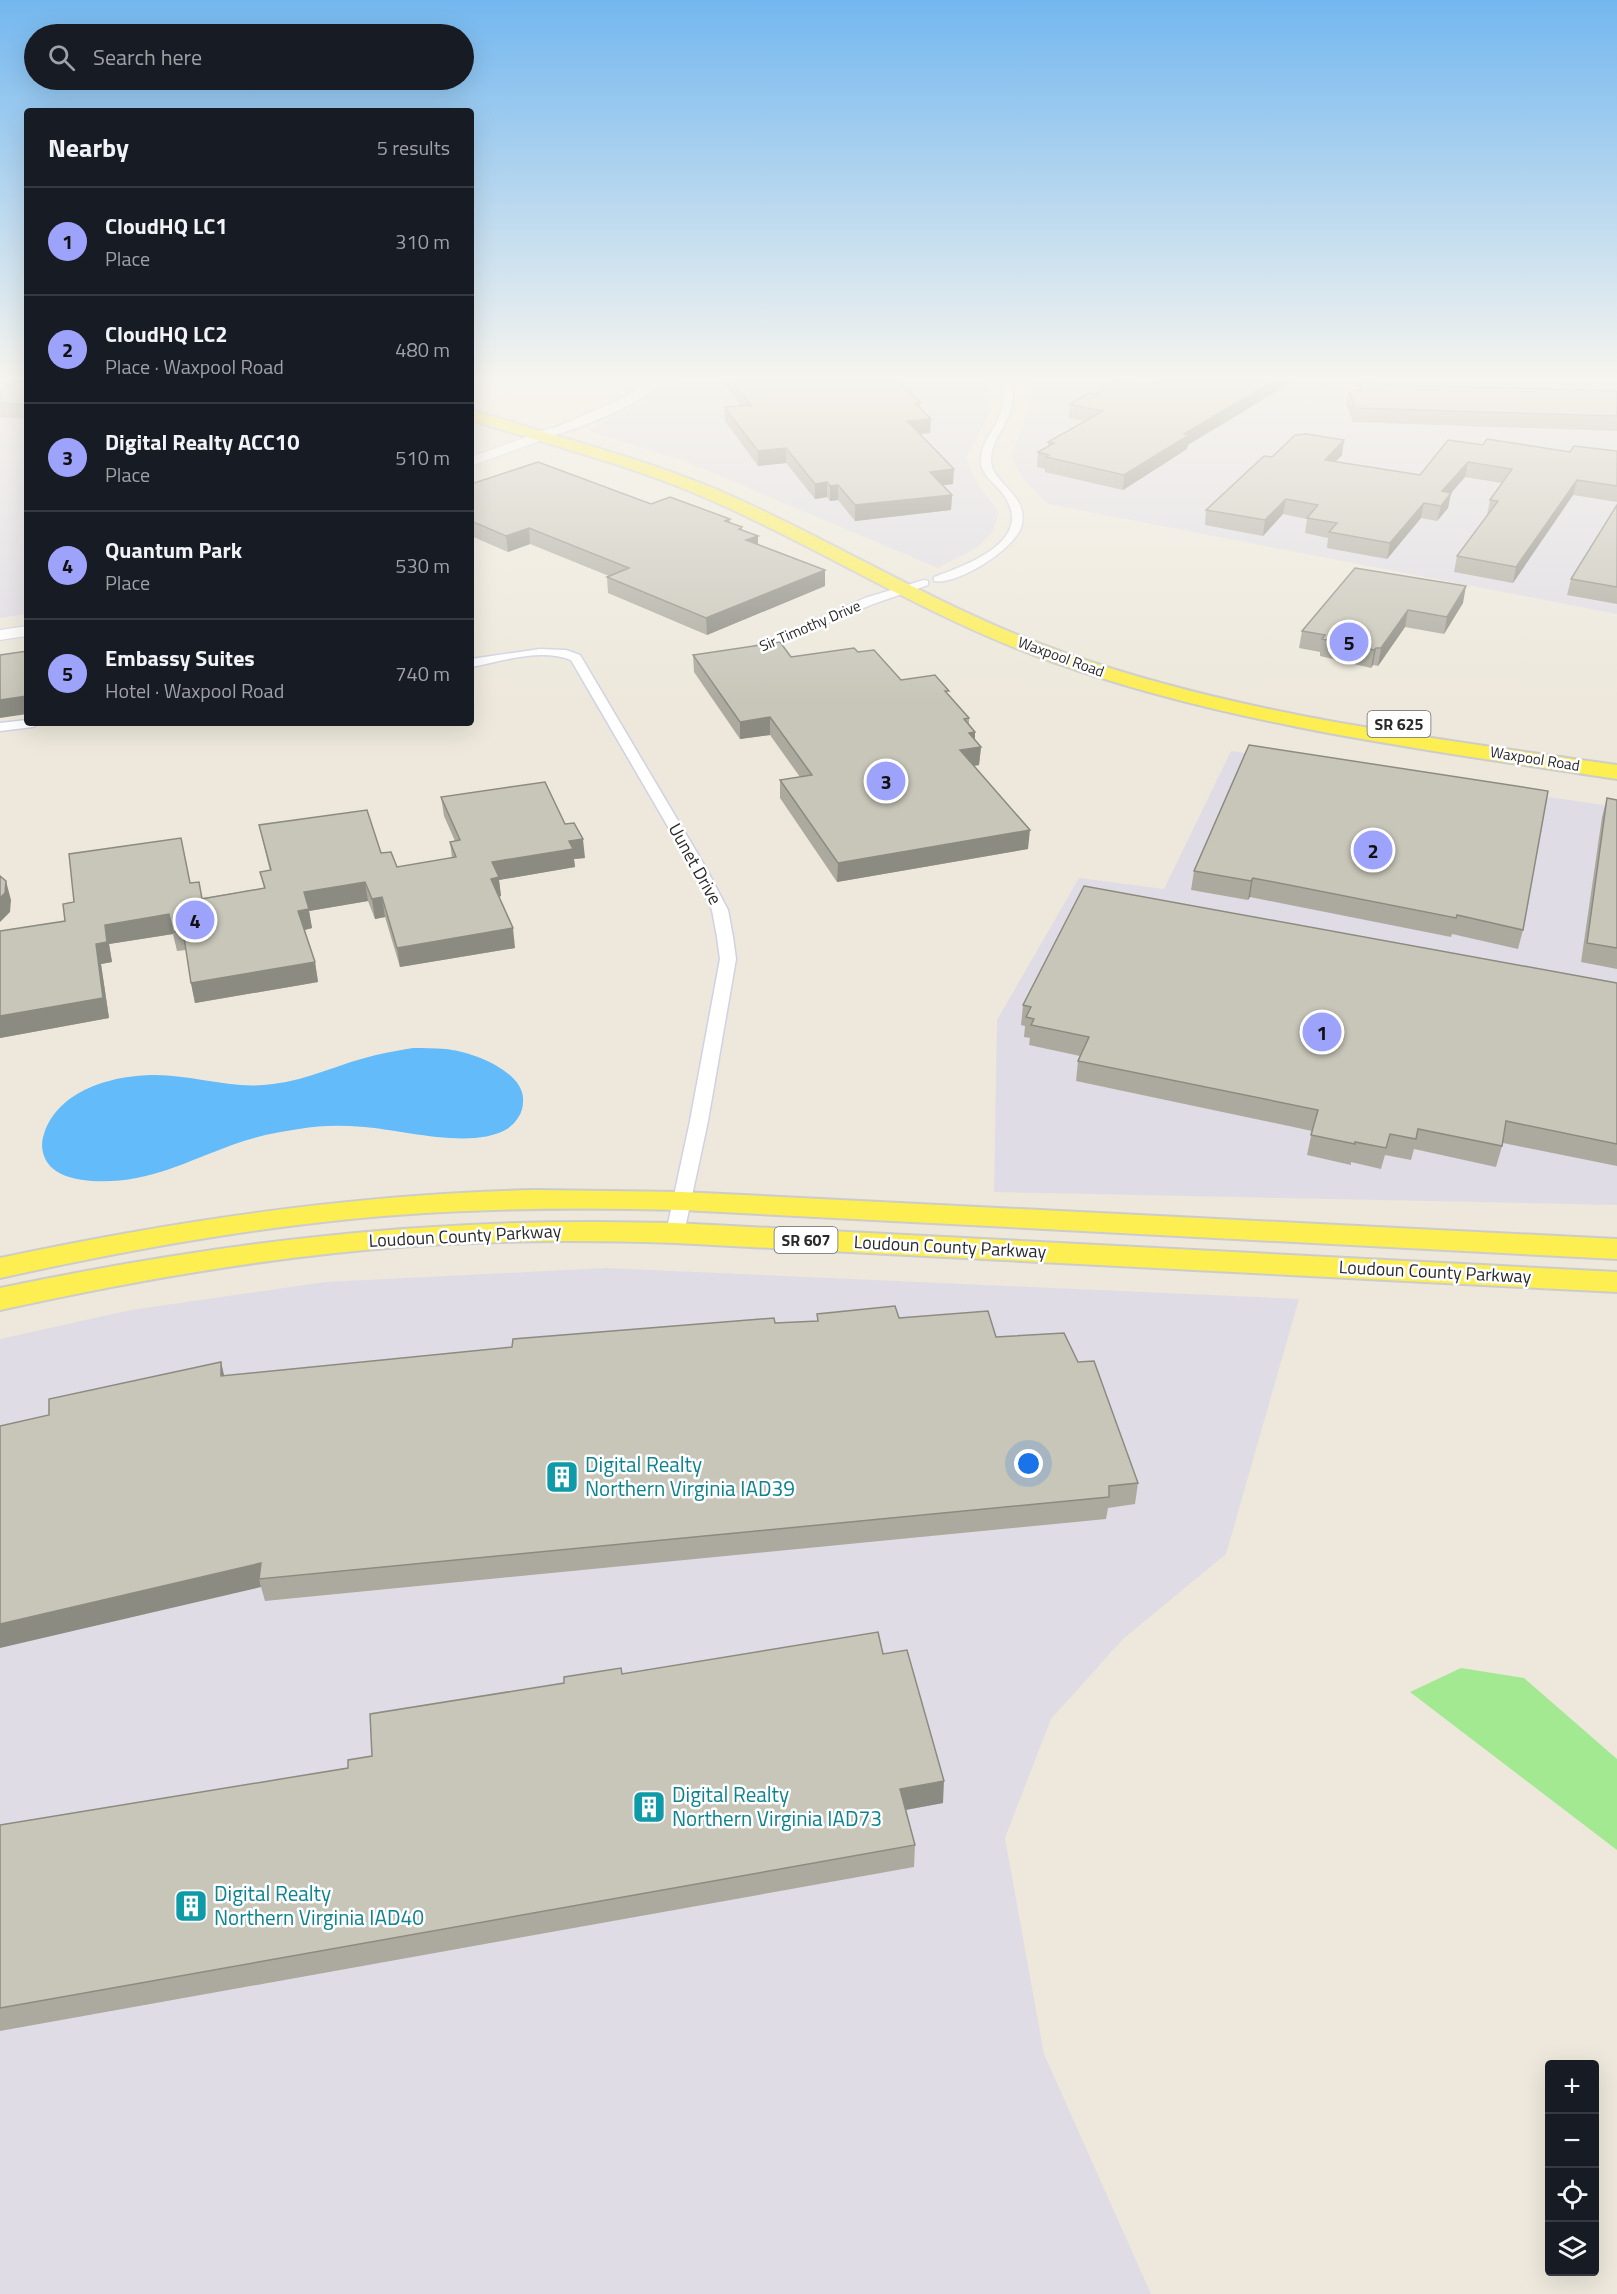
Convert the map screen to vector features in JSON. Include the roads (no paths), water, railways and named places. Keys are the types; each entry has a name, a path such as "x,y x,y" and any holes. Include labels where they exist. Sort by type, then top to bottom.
{"main road":[{"name":"Waxpool Road","path":"721,488 741,494 922,584 1043,637 1106,659 1185,682 1307,709 1617,758"},
{"name":"Waxpool Road","path":"922,584 1040,651 1110,675 1206,701 1331,727 1617,772"},
{"path":"0,627 24,623"},
{"path":"0,635 24,631"},
{"name":"Loudoun County Parkway","path":"0,1268 159,1236 314,1213 391,1206 498,1201 614,1199 1617,1249"},
{"name":"Loudoun County Parkway","path":"0,1299 143,1269 211,1258 376,1239 529,1231 675,1233 1617,1282"}],"street":[{"name":"Sir Timothy Drive","path":"729,658 740,656 869,601 974,565 992,555 1006,544 1016,531 1018,522 1014,501 1002,488"},
{"name":"Uunet Drive","path":"474,663 547,652 564,653 576,658 699,868 720,910 728,959 699,1122 675,1233"},
{"path":"0,728 24,724"}],"water":[{"path":"413,1048 445,1049 468,1054 481,1058 506,1072 516,1081 522,1091 523,1106 518,1117 507,1129 475,1138 437,1137 348,1126 291,1130 240,1142 147,1176 112,1181 87,1181 65,1175 52,1168 44,1155 42,1145 44,1134 51,1119 61,1106 74,1096 105,1082 155,1075 228,1084 273,1084 299,1079 376,1055"}],"place":[{"name":"Embassy Suites","path":"1349,642"},
{"name":"Digital Realty ACC10","path":"886,781"},
{"name":"CloudHQ LC2","path":"1373,850"},
{"name":"Quantum Park","path":"195,920"},
{"name":"CloudHQ LC1","path":"1322,1032"},
{"name":"Digital Realty Northern Virginia IAD39","path":"562,1477"},
{"name":"Digital Realty Northern Virginia IAD73","path":"649,1807"},
{"name":"Digital Realty Northern Virginia IAD40","path":"191,1906"}]}
